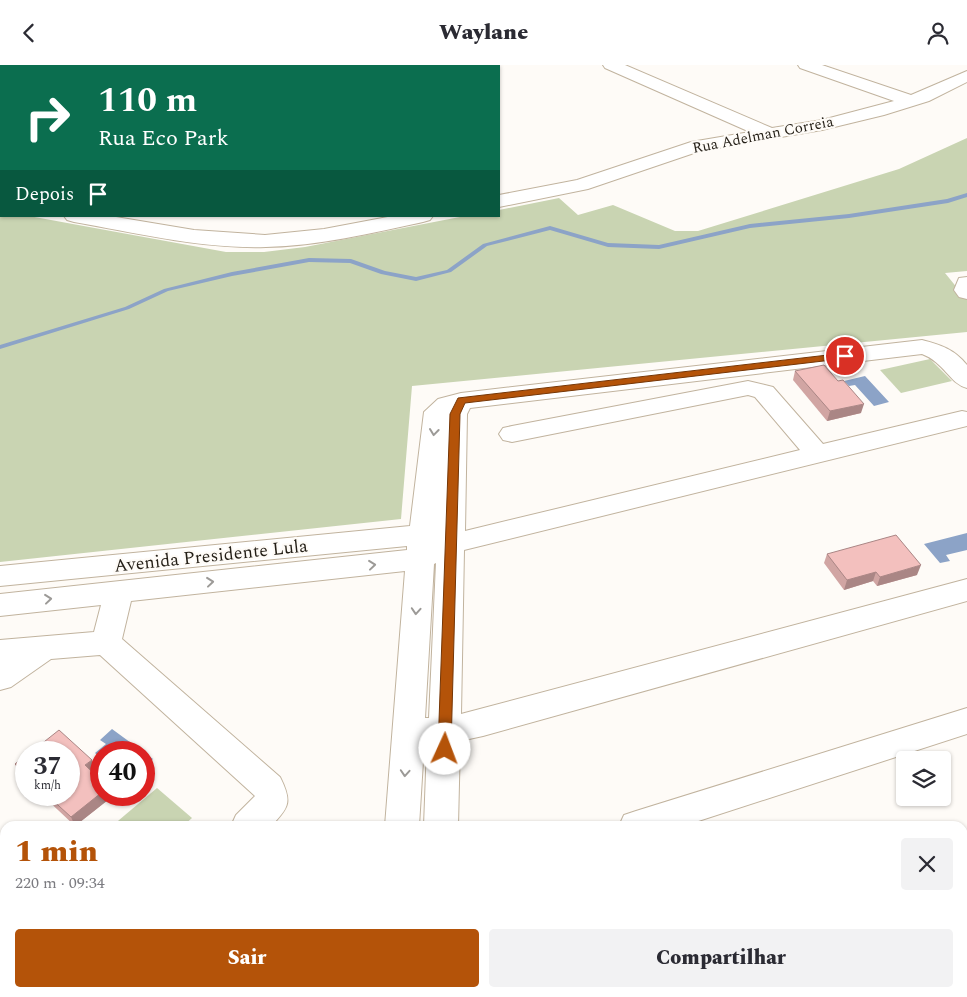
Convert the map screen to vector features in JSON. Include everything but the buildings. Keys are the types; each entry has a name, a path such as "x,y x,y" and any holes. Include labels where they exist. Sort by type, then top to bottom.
{"street":[{"path":"611,65 770,134"},
{"path":"806,65 912,101"},
{"name":"Rua Adelman Correia","path":"500,201 581,185 697,146 822,125 912,101 967,76"},
{"path":"500,187 522,197"},
{"path":"80,217 211,238 267,241 323,234 417,217"},
{"path":"967,283 965,290 967,292"},
{"path":"402,821 421,547 436,412 447,403 922,347 942,353 951,359 967,381"},
{"path":"512,434 748,388 764,392 818,455"},
{"path":"441,821 446,730 455,414 462,401"},
{"name":"Avenida Presidente Lula","path":"0,577 450,545 962,419"},
{"name":"Avenida Presidente Lula","path":"0,605 119,591 421,547"},
{"path":"408,733 446,730 483,723 967,590"},
{"path":"106,643 119,591"},
{"path":"0,652 106,643 268,787 272,795 271,804 253,821"},
{"path":"0,679 46,647"},
{"path":"652,821 967,721"}],"green space":[{"path":"967,138 967,271 945,273 967,300 967,332 412,386 401,519 0,562 0,217 34,217 226,252 264,252 305,247 460,217 500,217 500,210 559,198 578,215 613,205 675,231 698,231 899,169"},
{"path":"930,359 952,381 901,393 880,370"},
{"path":"157,788 192,818 189,821 118,821 136,806 155,806 155,790"}],"water":[{"path":"865,376 889,402 874,406 855,385 849,386 844,381"},
{"path":"967,533 967,550 946,555 950,561 940,563 924,544"},
{"path":"112,729 128,741 102,741 100,740"}],"waterway":[{"path":"0,347 127,308 166,290 232,274 309,260 351,261 383,273 416,279 449,271 485,245 550,228 608,245 659,247 750,226 849,216 948,201 967,195"}],"route":[{"path":"445,749 455,414 462,401 845,356"}]}
